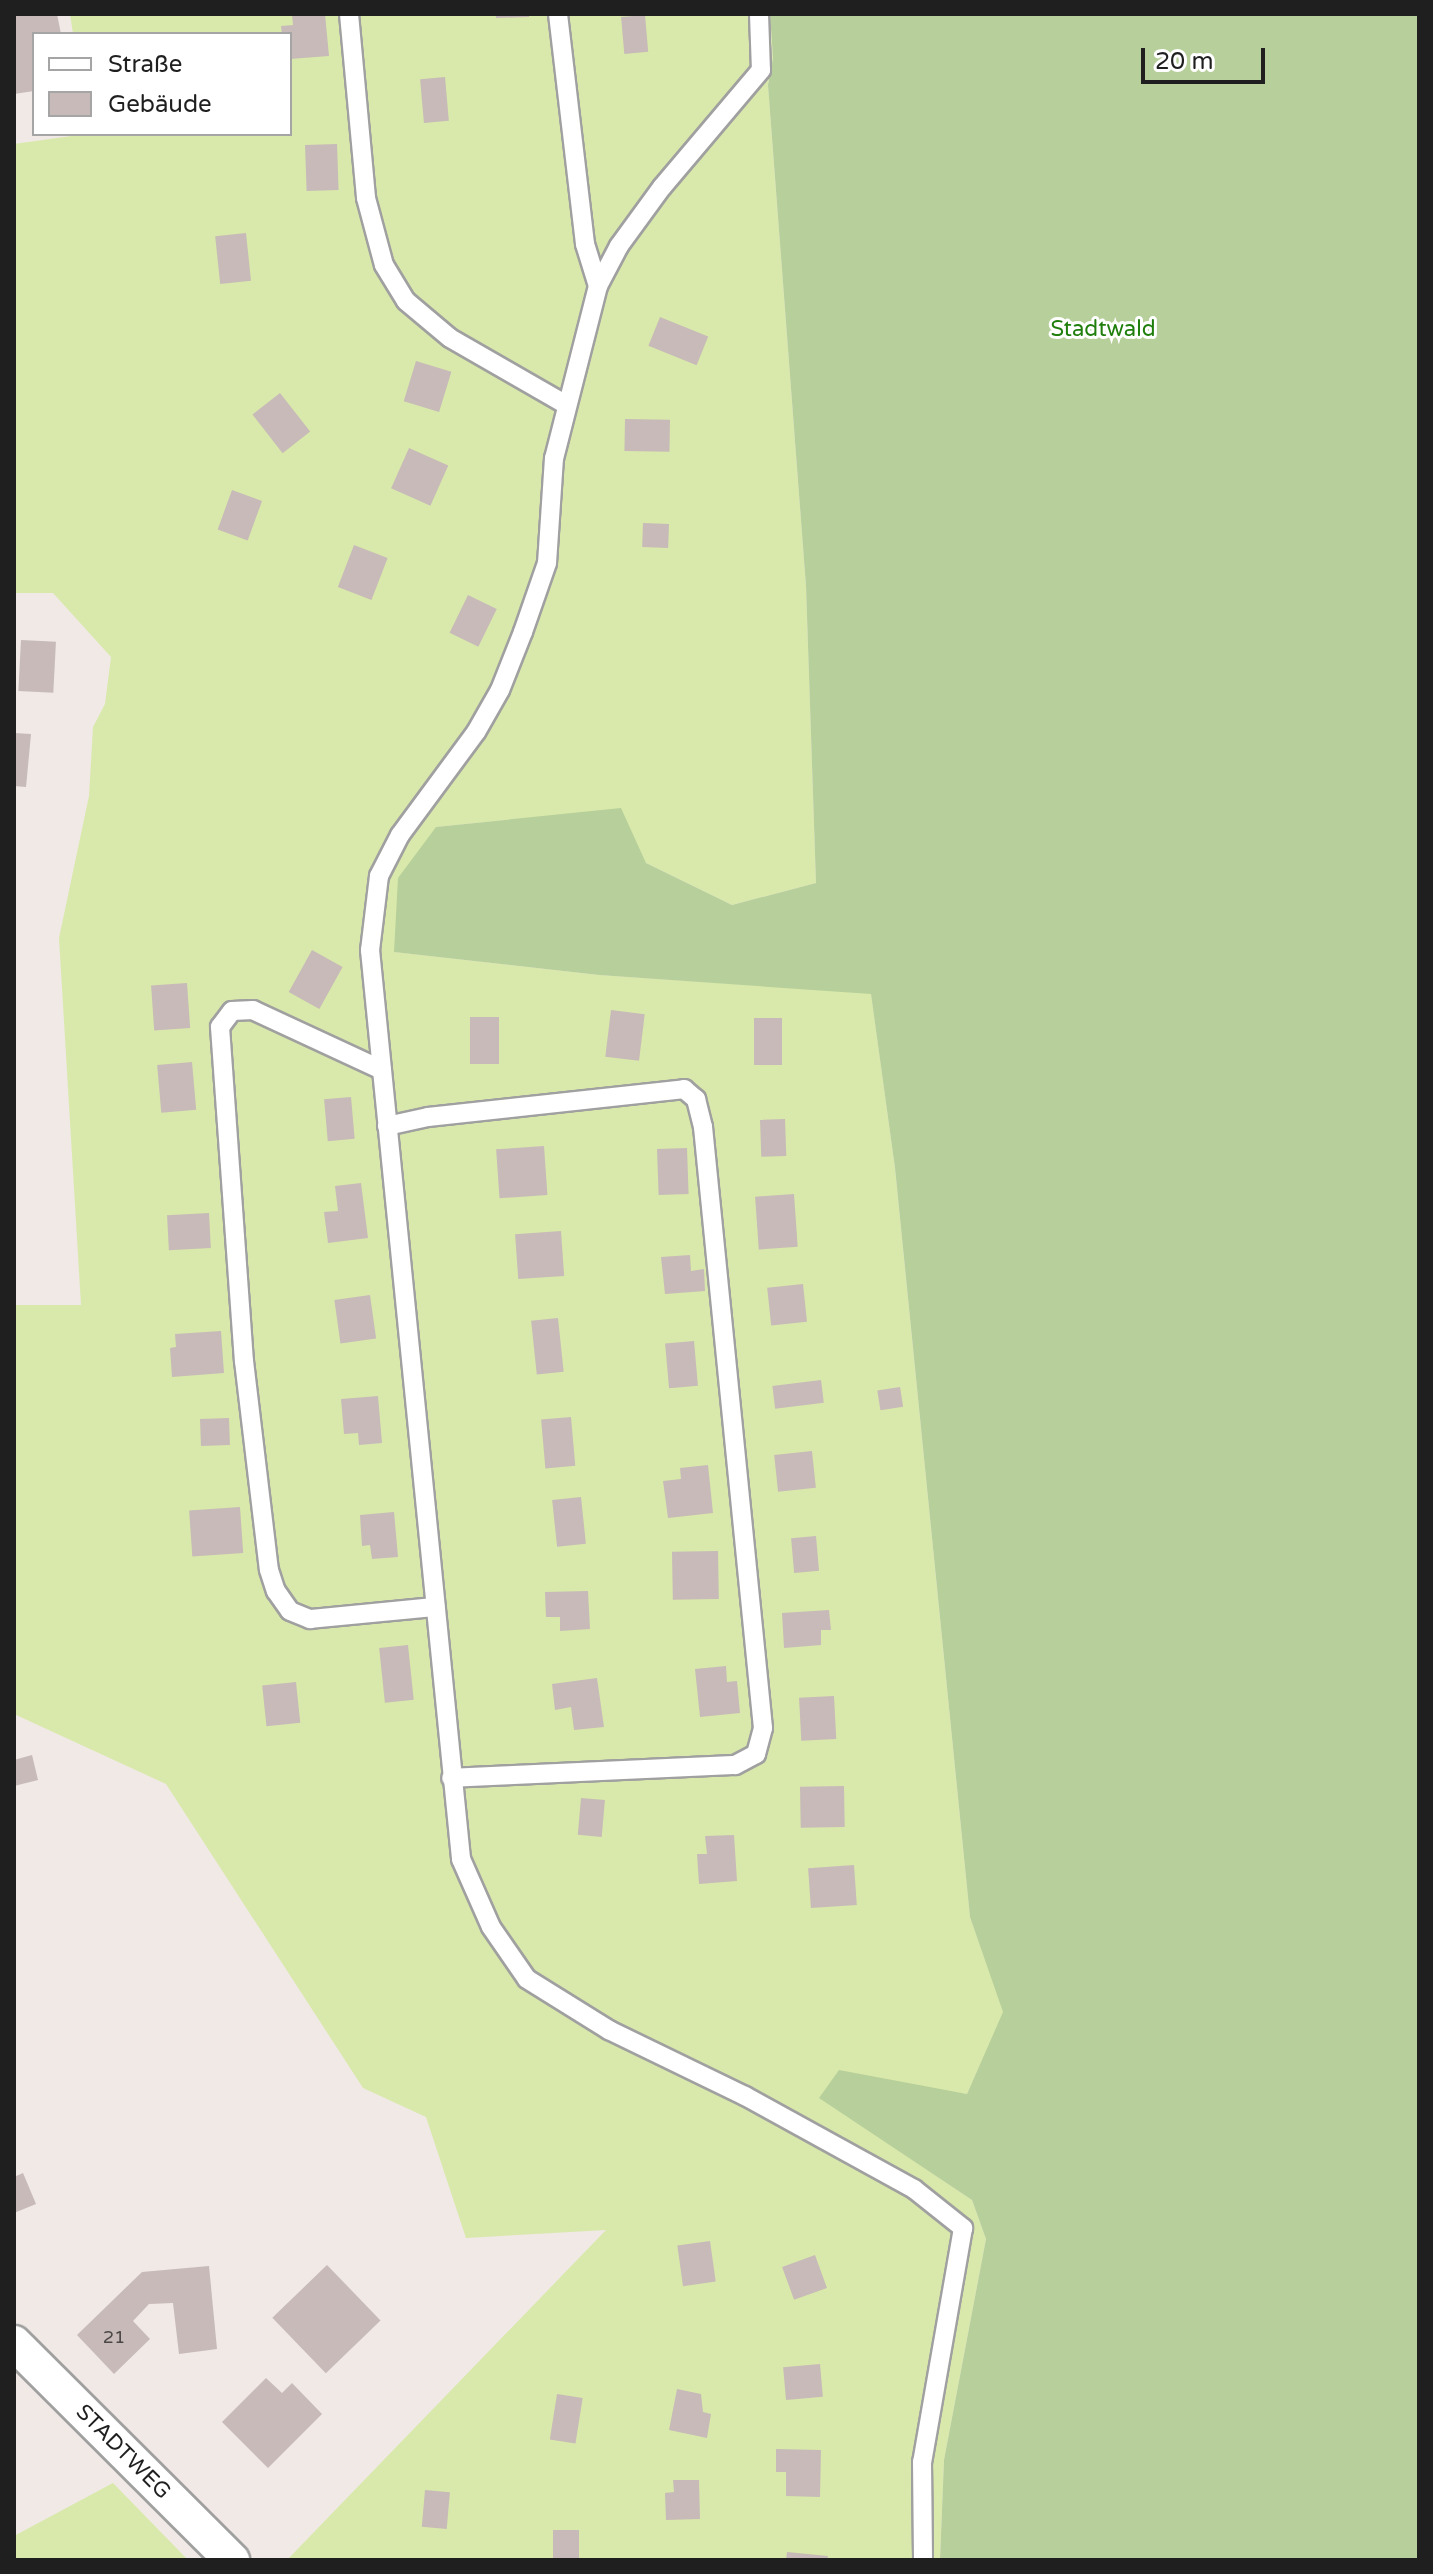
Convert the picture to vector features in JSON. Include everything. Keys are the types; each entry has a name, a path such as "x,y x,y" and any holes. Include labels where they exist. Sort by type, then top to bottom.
{"street":[{"name":"STADTWEG","path":"14,2343 232,2560"}],"lane":[{"path":"349,14 366,198 384,265 406,301 450,338 565,404"},
{"path":"558,14 585,244 598,286"},
{"path":"759,14 761,70 662,187 619,246 598,286 565,404 554,458 547,563 506,676 476,732 400,835 379,876 370,950 461,1859 491,1927 527,1979 609,2030 745,2096 914,2189 963,2228 922,2462 923,2560"},
{"path":"382,1070 253,1010 232,1011 220,1027 244,1361 269,1570 276,1591 290,1611 310,1619 435,1607"},
{"path":"387,1126 428,1117 684,1089 696,1099 703,1127 763,1728 756,1754 735,1765 451,1778"}],"green space":[{"path":"70,14 770,14 773,58 768,85 806,586 816,883 732,905 550,816 436,827 395,952 599,975 871,993 895,1168 970,1917 1004,2012 967,2094 914,2086 820,2098 972,2200 986,2239 944,2460 940,2560 287,2560 606,2230 466,2238 426,2117 363,2088 166,1784 14,1714 14,1305 81,1305 59,938 89,796 93,727 105,704 111,657 53,593 14,593 14,144 72,136 292,136 292,32 73,32"},
{"name":"Stadtwald","path":"770,14 1419,14 1419,2560 940,2560 944,2460 986,2239 972,2200 819,2098 839,2070 967,2094 1003,2012 970,1917 895,1168 871,994 599,975 394,952 398,878 436,827 621,808 646,863 732,905 816,883 806,586 768,85 773,58"},
{"path":"113,2483 188,2560 14,2560 14,2536"}],"building":[{"path":"14,14 57,14 61,32 32,32 32,91 14,94"},
{"path":"325,14 329,56 292,59 292,32 282,32 281,26 293,25 292,15"},
{"path":"496,14 529,14 529,17 496,18"},
{"path":"645,15 648,52 624,54 621,17"},
{"path":"445,77 449,121 424,123 420,79"},
{"path":"337,144 339,190 307,191 305,145"},
{"path":"246,233 251,281 220,284 215,236"},
{"path":"660,317 708,336 697,365 648,346"},
{"path":"416,361 451,372 439,412 404,401"},
{"path":"280,393 310,432 283,453 252,415"},
{"path":"625,419 670,420 669,452 624,451"},
{"path":"409,448 448,465 430,506 391,488"},
{"path":"232,490 262,501 248,540 218,529"},
{"path":"643,523 669,524 668,548 642,547"},
{"path":"354,545 388,558 371,600 338,587"},
{"path":"468,595 497,609 478,647 450,633"},
{"path":"21,640 56,642 53,693 18,691"},
{"path":"14,733 31,734 26,787 14,786"},
{"path":"312,950 343,967 319,1009 289,992"},
{"path":"187,983 190,1028 154,1030 151,986"},
{"path":"611,1010 645,1014 639,1061 605,1057"},
{"path":"470,1017 499,1017 499,1064 470,1064"},
{"path":"754,1018 782,1018 782,1065 754,1065"},
{"path":"192,1062 196,1110 161,1113 157,1065"},
{"path":"351,1097 355,1139 328,1141 324,1099"},
{"path":"785,1119 786,1156 761,1157 760,1120"},
{"path":"544,1146 547,1195 500,1198 496,1149"},
{"path":"687,1148 689,1194 659,1195 657,1149"},
{"path":"361,1183 368,1238 328,1243 324,1212 338,1211 335,1186"},
{"path":"794,1194 798,1247 759,1250 755,1197"},
{"path":"209,1213 211,1248 169,1250 167,1215"},
{"path":"561,1231 564,1276 518,1279 515,1234"},
{"path":"690,1255 691,1271 704,1269 705,1291 665,1294 661,1257"},
{"path":"803,1284 807,1322 771,1326 767,1288"},
{"path":"370,1295 376,1339 340,1344 334,1300"},
{"path":"558,1318 564,1372 537,1375 531,1321"},
{"path":"221,1331 224,1373 172,1377 170,1348 176,1347 175,1334"},
{"path":"694,1341 698,1386 669,1388 665,1344"},
{"path":"821,1380 824,1403 775,1409 772,1386"},
{"path":"900,1387 903,1407 880,1410 877,1391"},
{"path":"378,1396 382,1443 359,1445 358,1433 344,1434 341,1399"},
{"path":"571,1417 575,1466 545,1468 541,1420"},
{"path":"229,1418 230,1445 201,1446 200,1419"},
{"path":"812,1451 816,1488 778,1492 774,1455"},
{"path":"708,1465 713,1513 668,1518 663,1481 681,1479 680,1468"},
{"path":"581,1497 586,1544 557,1547 552,1500"},
{"path":"240,1507 243,1553 192,1556 189,1511"},
{"path":"394,1512 398,1557 372,1559 370,1545 362,1546 360,1515"},
{"path":"816,1536 819,1571 794,1573 791,1538"},
{"path":"718,1551 719,1599 673,1600 672,1552"},
{"path":"588,1591 590,1629 560,1631 560,1617 546,1617 545,1592"},
{"path":"829,1610 831,1630 821,1630 821,1645 784,1648 782,1613"},
{"path":"408,1645 414,1700 385,1703 379,1648"},
{"path":"726,1666 727,1682 737,1681 740,1713 700,1717 695,1669"},
{"path":"597,1678 604,1727 574,1730 571,1707 555,1710 552,1684"},
{"path":"296,1682 300,1723 266,1726 262,1686"},
{"path":"834,1696 836,1739 801,1741 799,1698"},
{"path":"32,1755 38,1780 14,1786 14,1760"},
{"path":"844,1786 845,1827 801,1828 800,1787"},
{"path":"581,1798 605,1800 602,1837 578,1835"},
{"path":"734,1835 737,1881 699,1884 697,1854 707,1854 705,1836"},
{"path":"854,1865 857,1905 811,1908 808,1868"},
{"path":"23,2173 36,2204 14,2213 14,2177"},
{"path":"710,2241 716,2282 683,2286 677,2246"},
{"path":"815,2255 827,2288 794,2300 782,2267"},
{"path":"327,2265 380,2320 326,2373 272,2318"},
{"path":"209,2266 217,2349 179,2354 173,2303 149,2304 133,2321 150,2339 114,2374 77,2335 142,2272"},
{"path":"820,2364 823,2397 786,2400 783,2367"},
{"path":"266,2378 282,2393 292,2383 322,2414 268,2468 222,2422"},
{"path":"677,2389 701,2394 703,2412 711,2414 707,2438 669,2430"},
{"path":"557,2394 583,2398 575,2444 550,2439"},
{"path":"776,2449 821,2450 820,2497 786,2496 786,2472 776,2472"},
{"path":"673,2480 699,2480 700,2519 666,2520 665,2493 674,2492"},
{"path":"425,2490 450,2492 447,2529 422,2527"},
{"path":"553,2530 579,2530 579,2560 553,2560"},
{"path":"787,2552 828,2556 827,2560 786,2560"}]}
